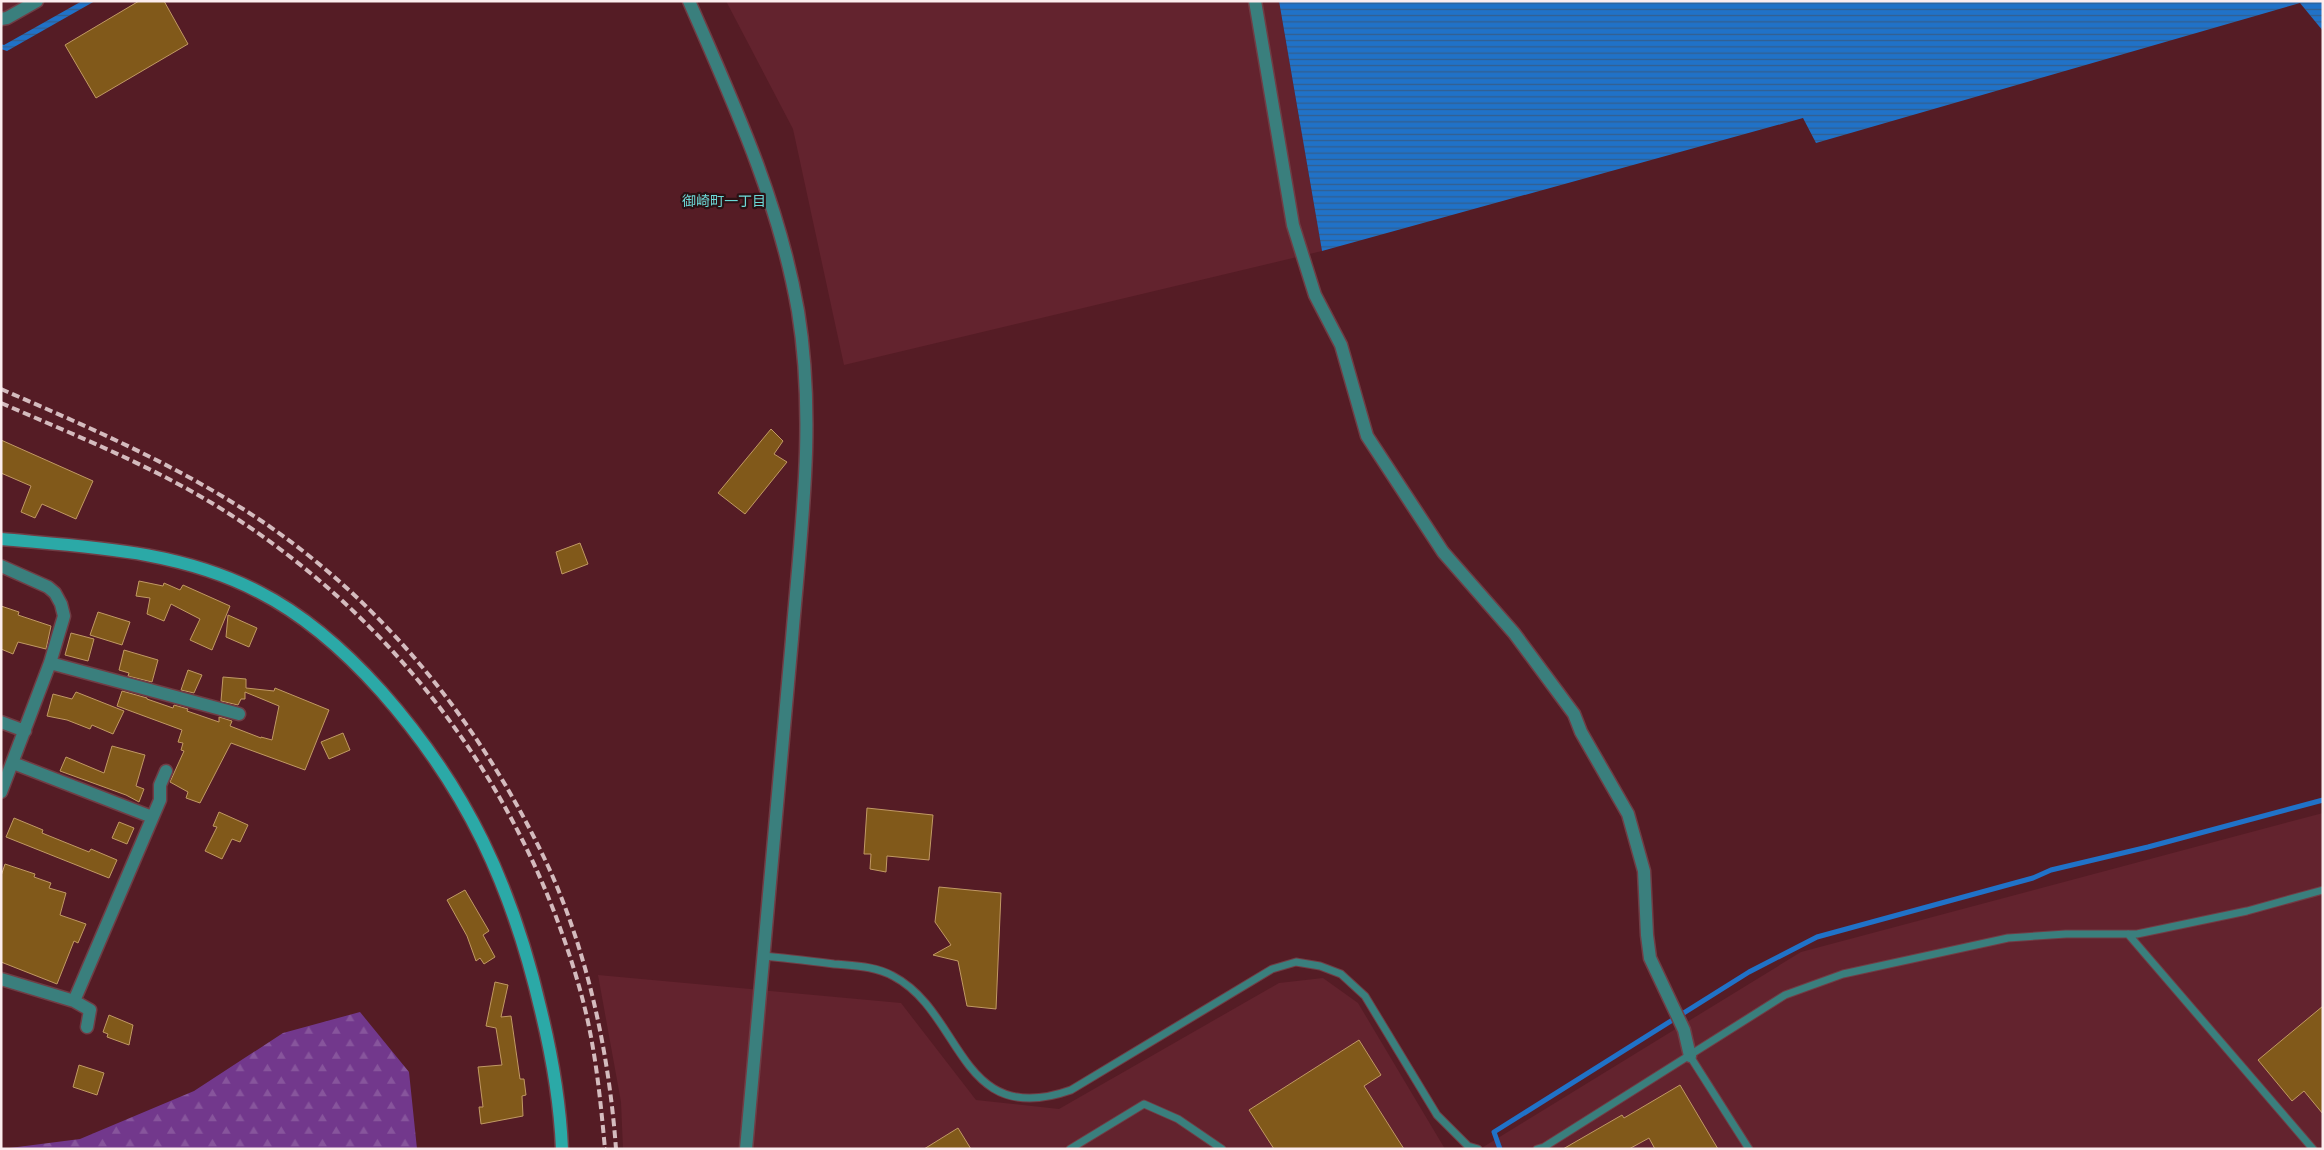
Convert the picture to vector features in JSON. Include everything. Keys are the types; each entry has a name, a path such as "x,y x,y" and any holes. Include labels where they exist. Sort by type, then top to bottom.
{"street":[{"path":"1,19 37,1"},
{"path":"689,1 735,106 774,208 798,311 805,370 808,425 806,475 783,752 762,956 746,1149"},
{"path":"1255,1 1293,225 1315,295 1341,345 1367,436 1443,552 1514,633 1574,714 1581,732 1628,814 1644,871 1650,958 1684,1030 1690,1056"},
{"path":"1,539 153,555 204,570 259,592 308,623 349,657 373,683 443,768 484,841 512,909 534,982 552,1058 562,1149"},
{"path":"1,566 48,587 55,593 61,604 64,616 50,663 1,792"},
{"path":"50,663 239,714"},
{"path":"1,722 25,730"},
{"path":"13,763 152,817"},
{"path":"74,1001 160,800 160,785 166,772"},
{"path":"1,979 74,1001 90,1010 87,1028"}],"lane":[{"path":"1537,1149 1544,1147 1785,995 1843,974 2008,938 2066,934 2137,934 2246,911 2323,890"},
{"path":"2128,934 2313,1149"},
{"path":"762,956 877,968 895,976 914,990 960,1055 982,1081 1002,1092 1024,1098 1050,1097 1070,1090 1272,969 1296,962 1320,966 1341,974 1365,996 1437,1114 1468,1146 1478,1149"},
{"path":"1690,1056 1749,1149"},
{"path":"1070,1149 1144,1104 1178,1119 1222,1149"}],"shaded area":[{"path":"1,1 25,1 1,15"},
{"path":"726,1 1279,1 1322,251 844,365 793,129"},
{"path":"2323,813 2323,1149 1480,1149 1801,952"},
{"path":"598,975 901,1003 976,1100 1059,1109 1279,983 1323,978 1358,1003 1445,1149 623,1149 621,1102"}],"green space":[{"path":"360,1012 409,1072 417,1149 2,1149 80,1139 194,1091 283,1033"}],"water":[{"path":"82,1 95,1 7,51 1,49 1,44 4,45"},
{"path":"1279,1 2323,1 2323,31 2300,3 1816,143 1803,118 1322,251"}],"building":[{"path":"139,1 164,1 188,44 96,98 65,45"},
{"path":"771,429 783,441 774,454 787,462 745,514 718,493"},
{"path":"1,440 93,481 76,519 42,504 35,518 21,512 31,486 1,473"},
{"path":"580,543 588,564 562,574 556,552"},
{"path":"139,581 163,586 164,583 180,590 183,585 230,606 212,650 190,640 200,619 171,604 164,621 147,614 150,598 136,596"},
{"path":"1,606 19,612 18,615 51,626 46,649 18,642 13,654 1,649"},
{"path":"98,612 130,622 122,645 90,635"},
{"path":"228,615 257,628 249,647 226,637"},
{"path":"71,633 94,639 88,661 65,655"},
{"path":"124,650 158,660 152,682 128,676 129,673 119,670"},
{"path":"188,670 202,675 194,693 181,690"},
{"path":"223,677 246,679 246,688 274,691 275,688 329,710 305,770 231,743 200,803 186,798 188,792 170,782 184,751 181,750 183,743 178,742 182,730 117,706 122,691 173,708 174,705 188,709 187,711 219,722 219,717 232,721 230,726 261,738 272,740 279,706 245,692 245,699 241,699 238,705 221,701"},
{"path":"76,692 124,711 113,734 92,725 90,729 67,720 47,716 53,694 72,699"},
{"path":"343,733 350,750 329,759 321,742"},
{"path":"112,746 145,755 136,786 144,789 139,802 126,795 60,771 66,757 104,773"},
{"path":"867,808 933,815 929,860 887,856 886,872 870,869 871,854 864,854"},
{"path":"219,812 248,825 240,842 232,839 222,859 205,851 217,827 213,826"},
{"path":"14,818 43,830 42,833 89,852 91,849 117,860 109,878 6,837"},
{"path":"119,822 134,828 127,844 112,838"},
{"path":"5,864 35,874 34,877 51,883 49,888 66,893 60,915 86,924 78,943 74,941 57,984 1,962 1,876"},
{"path":"939,887 1001,893 996,1009 967,1006 958,961 933,955 951,945 935,922"},
{"path":"465,890 489,931 483,935 495,957 484,964 480,958 476,961 467,936 447,900"},
{"path":"495,982 508,985 501,1017 511,1016 520,1079 524,1079 526,1095 522,1096 523,1116 481,1124 479,1107 483,1107 478,1067 502,1065 496,1028 486,1026"},
{"path":"2323,1006 2323,1114 2304,1091 2292,1101 2258,1060"},
{"path":"109,1015 133,1025 129,1045 107,1037 108,1034 103,1032"},
{"path":"1359,1040 1381,1075 1364,1086 1404,1149 1274,1149 1249,1110"},
{"path":"79,1065 104,1073 97,1095 73,1087"},
{"path":"1680,1085 1718,1149 1655,1149 1649,1138 1629,1149 1563,1149 1622,1115 1624,1118"},
{"path":"958,1128 971,1149 924,1149"}],"waterway":[{"path":"1500,1149 1494,1132 1749,972 1817,937 2033,878 2051,870 2148,847 2323,800"}],"railway":[{"path":"1,389 150,457 235,504 285,538 333,575 377,617 418,662 455,709 490,760 521,812 562,899 585,969 602,1040 613,1113 616,1149"},
{"path":"1,403 148,468 231,515 285,553 335,594 382,640 425,689 464,741 499,796 529,854 555,914 573,967 588,1022 596,1069 605,1149"}],"district":[{"name":"御崎町一丁目","path":"724,201"}]}
